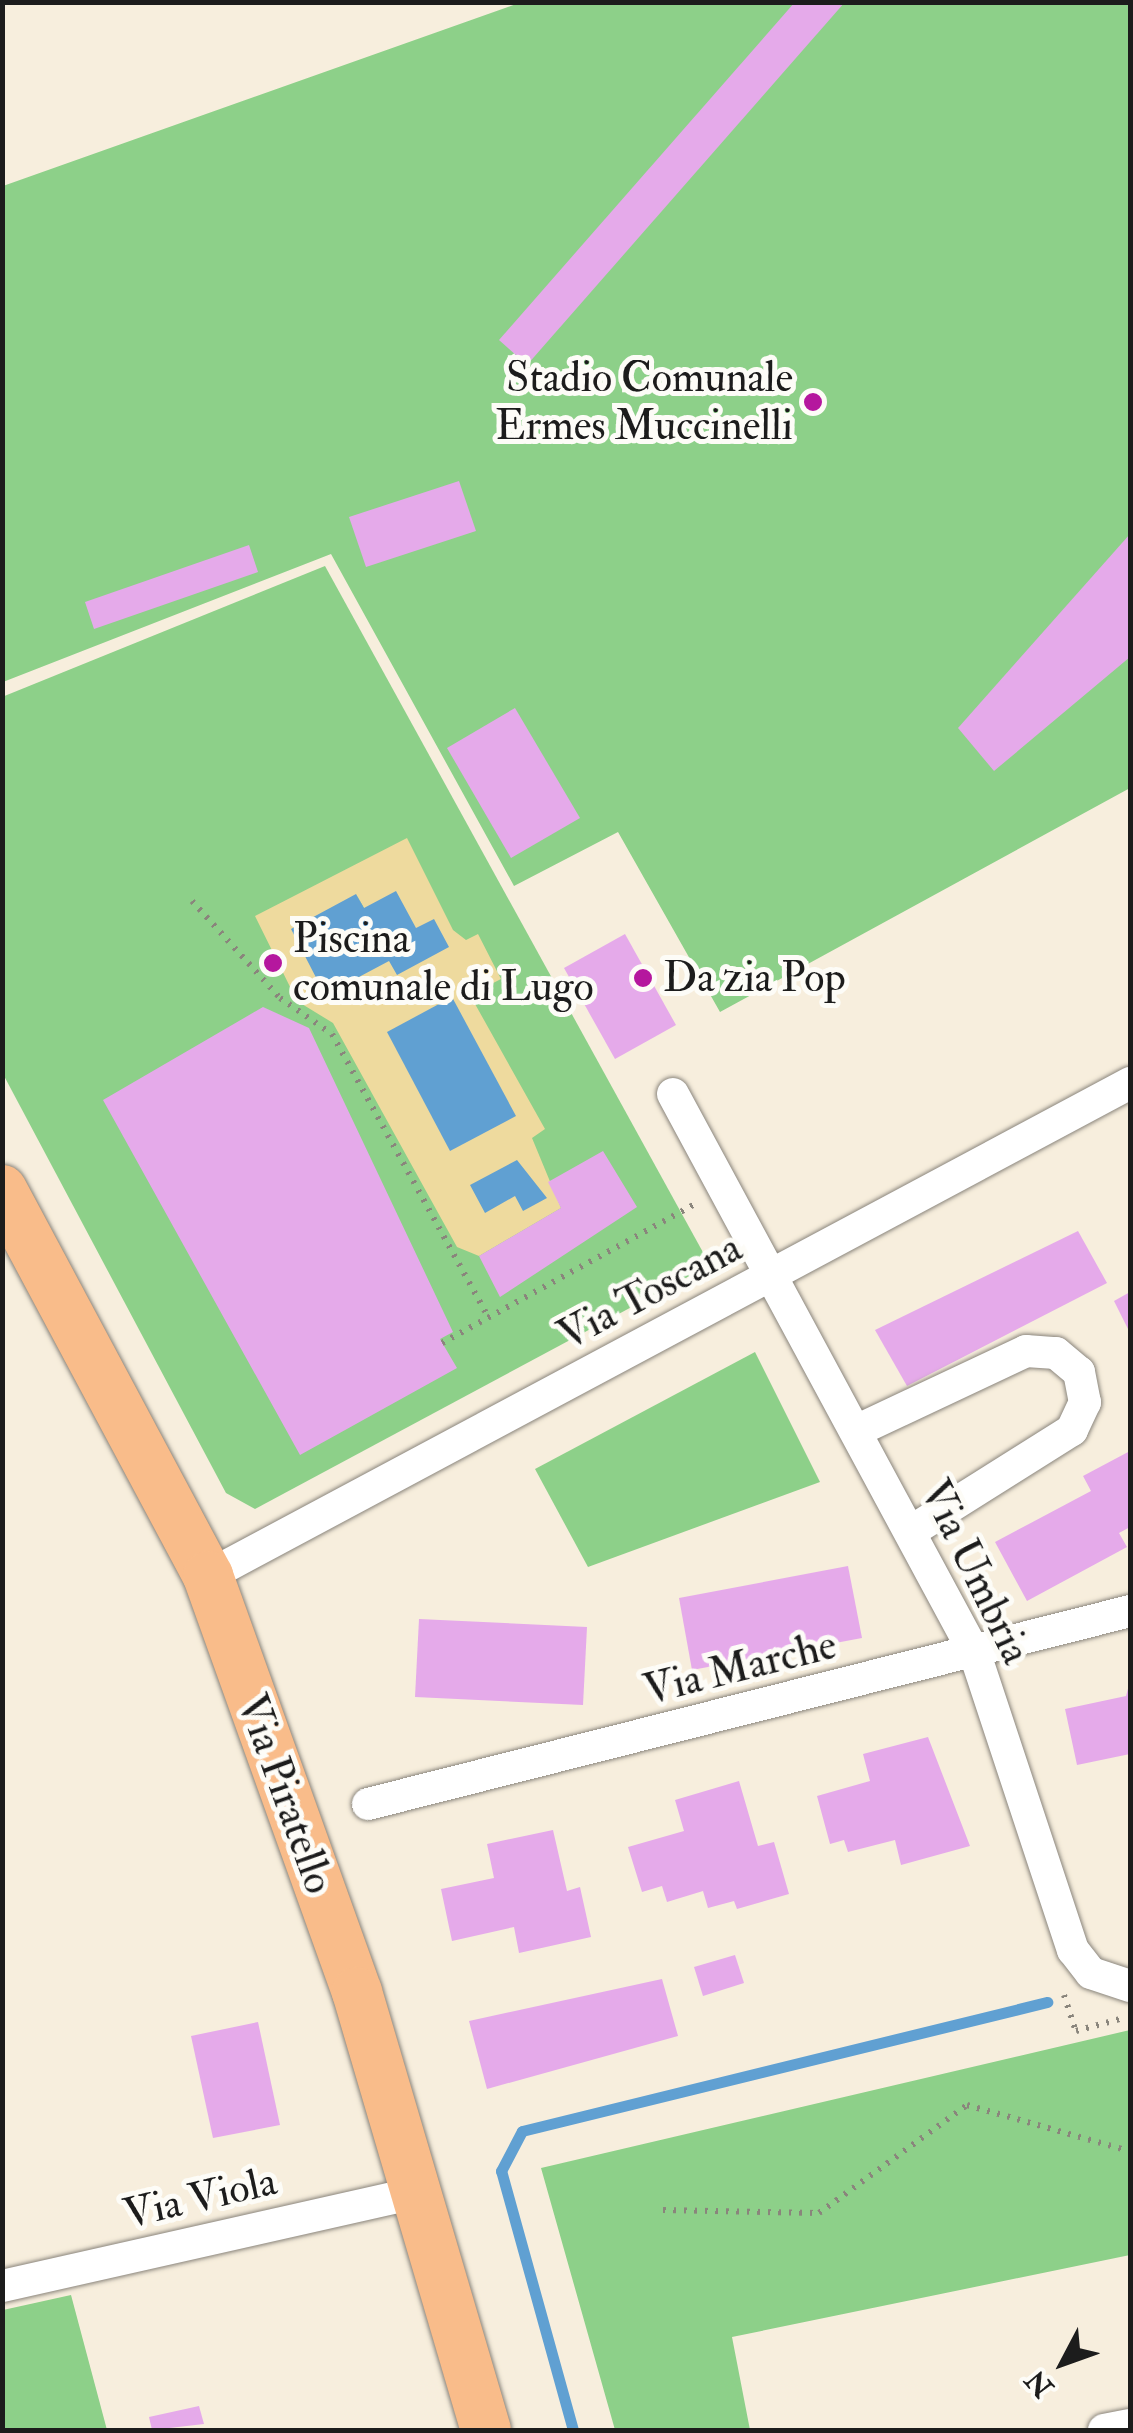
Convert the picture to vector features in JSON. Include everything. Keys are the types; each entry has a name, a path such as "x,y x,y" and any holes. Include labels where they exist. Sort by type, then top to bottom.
{"main road":[{"name":"Via Piratello","path":"2,1190 208,1576 357,1992 486,2430"}],"street":[{"name":"Via Toscana","path":"208,1576 1130,1082"},
{"name":"Via Umbria","path":"672,1094 975,1654 1060,1920 1091,1973 1130,1986"},
{"path":"856,1430 1026,1351 1056,1353 1079,1372 1085,1402 1072,1430 910,1532"},
{"name":"Via Marche","path":"368,1804 975,1654 1130,1610"},
{"name":"Via Viola","path":"2,2286 416,2193"},
{"path":"1104,2430 1130,2425"}],"path":[{"path":"192,901 280,998 332,1034 488,1317"},
{"path":"442,1343 724,1188"},
{"path":"663,2210 819,2213 967,2105 1130,2151"}],"green space":[{"path":"519,3 1130,3 1130,788 720,1012 618,832 514,886 331,554 3,682 3,186"},
{"name":"Piscina comunale di Lugo","path":"325,566 710,1265 255,1509 226,1493 3,1074 2,697"},
{"path":"755,1352 820,1482 588,1567 535,1469"},
{"path":"1130,2030 1130,2255 732,2337 750,2430 615,2430 541,2168"},
{"path":"71,2295 107,2430 3,2430 3,2310"}],"sand":[{"path":"407,838 453,930 466,940 478,934 501,979 470,995 545,1129 532,1138 561,1208 479,1256 457,1247 333,1023 297,1001 255,916","holes":["356,894 364,908 416,929 397,974"]}],"water":[{"path":"396,891 416,928 434,919 449,947 397,975 389,961 325,995 291,929 356,894 364,908"},
{"path":"452,997 516,1116 450,1151 387,1032"},
{"path":"517,1160 547,1198 523,1211 515,1196 485,1213 470,1185"}],"building":[{"path":"795,2 845,2 527,365 499,340"},
{"path":"459,481 476,531 366,567 349,517"},
{"path":"1130,534 1130,657 994,771 958,728"},
{"path":"249,545 258,572 94,629 85,602"},
{"path":"515,708 580,818 511,858 447,748"},
{"path":"625,934 676,1025 615,1059 564,968"},
{"path":"263,1007 309,1028 453,1332 440,1339 457,1368 300,1455 103,1100"},
{"path":"603,1151 637,1207 500,1297 479,1256 561,1208 548,1182"},
{"path":"1078,1231 1107,1283 907,1386 875,1330"},
{"path":"1130,1292 1130,1333 1114,1301"},
{"path":"1130,1451 1130,1527 1119,1533 1127,1547 1027,1601 995,1542 1091,1491 1083,1476"},
{"path":"848,1566 862,1638 692,1670 679,1598"},
{"path":"419,1619 587,1627 583,1705 415,1697"},
{"path":"1130,1681 1130,1754 1077,1765 1065,1709 1126,1696"},
{"path":"928,1737 970,1846 901,1865 895,1840 848,1852 844,1840 830,1844 817,1796 870,1781 863,1754"},
{"path":"739,1781 758,1846 774,1842 789,1894 737,1909 734,1901 708,1908 703,1891 667,1902 662,1886 642,1892 628,1847 684,1831 675,1800"},
{"path":"553,1830 567,1891 580,1887 591,1937 519,1953 514,1927 452,1941 441,1889 494,1878 487,1844"},
{"path":"735,1955 744,1983 703,1996 694,1967"},
{"path":"662,1979 678,2036 487,2089 469,2021"},
{"path":"258,2022 280,2125 213,2138 191,2036"},
{"path":"199,2406 204,2424 152,2430 149,2417"}],"waterway":[{"path":"573,2430 501,2171 522,2131 1047,2002"}],"place":[{"name":"Stadio Comunale Ermes Muccinelli","path":"813,402"},
{"name":"Piscina comunale di Lugo","path":"273,963"},
{"name":"Da zia Pop","path":"643,978"}]}
